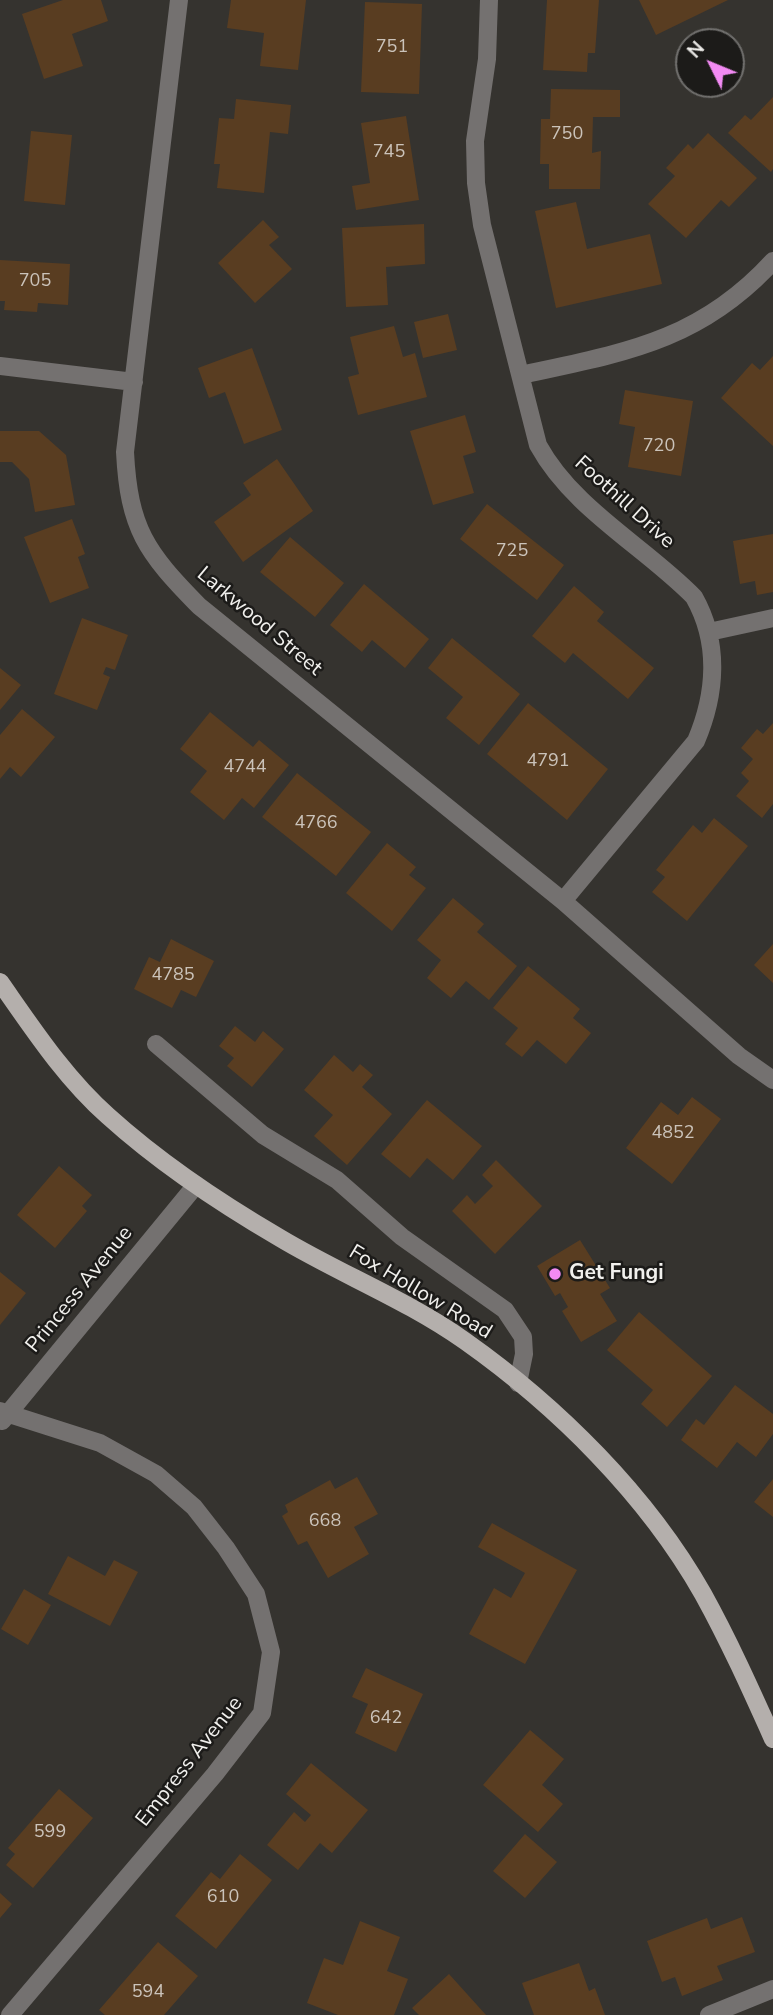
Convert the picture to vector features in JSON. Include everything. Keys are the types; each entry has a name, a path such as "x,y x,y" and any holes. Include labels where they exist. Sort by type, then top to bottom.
{"main road":[{"name":"Fox Hollow Road","path":"0,982 59,1064 108,1116 196,1185 281,1239 464,1340 592,1450 656,1524 702,1592 773,1739"}],"street":[{"name":"Larkwood Street","path":"178,0 125,452 127,486 135,522 171,577 199,606 563,901 739,1056 773,1080"},
{"name":"Foothill Drive","path":"489,0 487,59 475,141 476,183 482,225 538,445 548,462 576,495 660,564 694,597 709,632 712,687 708,714 696,741 563,901"},
{"path":"521,375 636,350 702,321 757,279 773,261"},
{"path":"0,366 134,382"},
{"path":"709,632 773,618"},
{"path":"156,1044 262,1135 337,1180 402,1237 505,1310 523,1337 524,1354 518,1384"},
{"name":"Princess Avenue","path":"3,1417 196,1185"},
{"name":"Empress Avenue","path":"3,1417 100,1443 156,1474 194,1507 226,1548 256,1594 271,1652 262,1713 215,1774 10,2015"},
{"path":"709,2015 773,1989"}],"building":[{"path":"63,0 101,0 108,21 72,34 83,66 44,79 22,14"},
{"path":"231,0 306,0 298,70 260,66 264,33 227,28"},
{"path":"547,0 599,0 595,53 588,53 587,72 543,70"},
{"path":"639,0 728,0 656,35"},
{"path":"365,2 422,4 419,94 361,92"},
{"path":"551,89 620,90 620,117 593,117 592,153 601,151 600,189 549,189 549,164 540,164 541,119 550,119"},
{"path":"773,97 771,172 728,133 745,115 751,120"},
{"path":"236,99 291,105 288,134 270,132 264,193 217,188 220,164 214,164 219,118 234,119"},
{"path":"406,116 419,200 356,210 352,186 370,183 361,123"},
{"path":"31,131 72,135 65,205 24,201"},
{"path":"708,133 757,178 729,207 721,200 686,238 648,204 675,176 666,168 688,144 693,149"},
{"path":"576,202 587,249 650,234 662,284 556,308 535,211"},
{"path":"263,220 279,237 269,245 292,269 255,303 218,263"},
{"path":"424,224 425,264 386,267 388,305 346,307 342,228"},
{"path":"0,260 70,264 68,305 38,303 37,312 4,310 5,301 0,301"},
{"path":"448,314 457,350 423,358 414,322"},
{"path":"394,326 403,357 415,353 427,397 358,415 348,377 359,374 350,337"},
{"path":"252,348 282,430 244,444 225,392 209,398 198,368"},
{"path":"773,356 773,446 721,398 752,363 760,370"},
{"path":"625,390 693,401 681,476 628,467 635,427 619,424"},
{"path":"465,415 476,452 463,456 474,493 433,505 410,431"},
{"path":"0,431 39,431 66,455 75,505 35,512 29,479 12,462 0,462"},
{"path":"277,459 313,511 243,562 214,522 251,495 243,483"},
{"path":"487,504 564,565 537,600 460,539"},
{"path":"72,519 85,554 78,557 89,588 50,603 24,537"},
{"path":"773,534 773,592 757,595 755,581 740,584 733,541"},
{"path":"290,537 344,583 315,617 260,572"},
{"path":"364,584 429,639 405,668 372,640 362,652 330,625"},
{"path":"574,586 604,612 597,621 654,668 628,699 573,653 565,663 532,636"},
{"path":"82,618 128,635 115,670 106,667 103,674 110,677 97,710 54,694"},
{"path":"452,638 520,694 479,745 446,718 463,697 428,668"},
{"path":"0,668 21,685 0,710"},
{"path":"528,703 608,769 567,820 487,754"},
{"path":"22,709 55,737 21,777 10,767 0,779 0,735"},
{"path":"210,712 253,747 259,740 289,765 254,808 242,798 224,820 190,792 207,771 180,749"},
{"path":"773,723 773,804 762,818 736,796 749,781 741,773 753,759 741,748 757,729 763,734"},
{"path":"297,773 371,832 336,876 262,817"},
{"path":"714,818 748,846 687,921 652,892 665,877 656,870 693,825 702,833"},
{"path":"387,843 416,867 409,875 426,888 392,931 346,893"},
{"path":"453,898 484,924 477,932 517,966 489,1000 466,981 451,998 427,978 441,960 417,940"},
{"path":"171,939 214,961 196,997 181,990 172,1008 134,989 149,957 160,962"},
{"path":"773,944 773,983 754,965"},
{"path":"528,966 580,1009 573,1018 591,1033 566,1064 537,1040 522,1057 505,1044 518,1028 493,1008"},
{"path":"235,1026 255,1042 263,1031 284,1049 252,1087 227,1066 234,1058 219,1046"},
{"path":"334,1055 353,1072 360,1064 373,1075 362,1087 392,1114 347,1165 314,1136 333,1115 304,1090"},
{"path":"692,1097 721,1119 672,1184 626,1148 661,1102 678,1115"},
{"path":"427,1100 482,1146 453,1180 427,1158 410,1178 381,1154"},
{"path":"496,1160 542,1206 495,1254 452,1211 467,1195 475,1204 493,1186 482,1175"},
{"path":"59,1166 92,1195 82,1206 87,1211 55,1248 17,1215"},
{"path":"580,1240 610,1288 600,1294 617,1321 581,1342 562,1311 568,1307 560,1293 555,1296 537,1266"},
{"path":"0,1272 26,1293 0,1325"},
{"path":"639,1312 712,1376 667,1427 641,1404 653,1390 607,1350"},
{"path":"735,1385 773,1414 773,1434 756,1457 737,1442 717,1468 681,1440 696,1419 704,1425"},
{"path":"357,1477 378,1514 354,1527 369,1554 328,1578 307,1541 298,1545 282,1516 288,1512 285,1505 330,1480 335,1489"},
{"path":"773,1479 773,1517 754,1502"},
{"path":"492,1523 577,1570 525,1664 469,1634 494,1588 511,1598 525,1573 478,1547"},
{"path":"68,1556 105,1576 114,1560 138,1572 110,1626 48,1594"},
{"path":"24,1589 51,1605 28,1645 1,1629"},
{"path":"366,1668 423,1694 396,1752 355,1733 368,1704 352,1697"},
{"path":"530,1730 564,1759 542,1785 563,1804 538,1832 483,1785"},
{"path":"311,1763 368,1810 332,1853 320,1843 298,1870 267,1845 294,1812 305,1822 311,1815 286,1794"},
{"path":"59,1789 93,1818 33,1888 6,1865 15,1854 8,1848"},
{"path":"525,1834 557,1862 525,1898 493,1871"},
{"path":"240,1854 272,1880 216,1949 175,1916 211,1872 220,1879"},
{"path":"0,1893 12,1904 0,1918"},
{"path":"742,1917 755,1952 717,1966 723,1980 682,1996 675,1977 662,1982 647,1941 707,1918 711,1929"},
{"path":"360,1921 400,1937 387,1971 408,1979 394,2015 338,2015 307,2003 324,1958 343,1965"},
{"path":"158,1942 198,1976 164,2015 105,2015 99,2010"},
{"path":"579,1963 589,1991 595,1988 605,2015 534,2015 522,1983"},
{"path":"449,1974 486,2015 419,2015 412,2008"}],"place":[{"name":"Get Fungi","path":"555,1274"}]}
